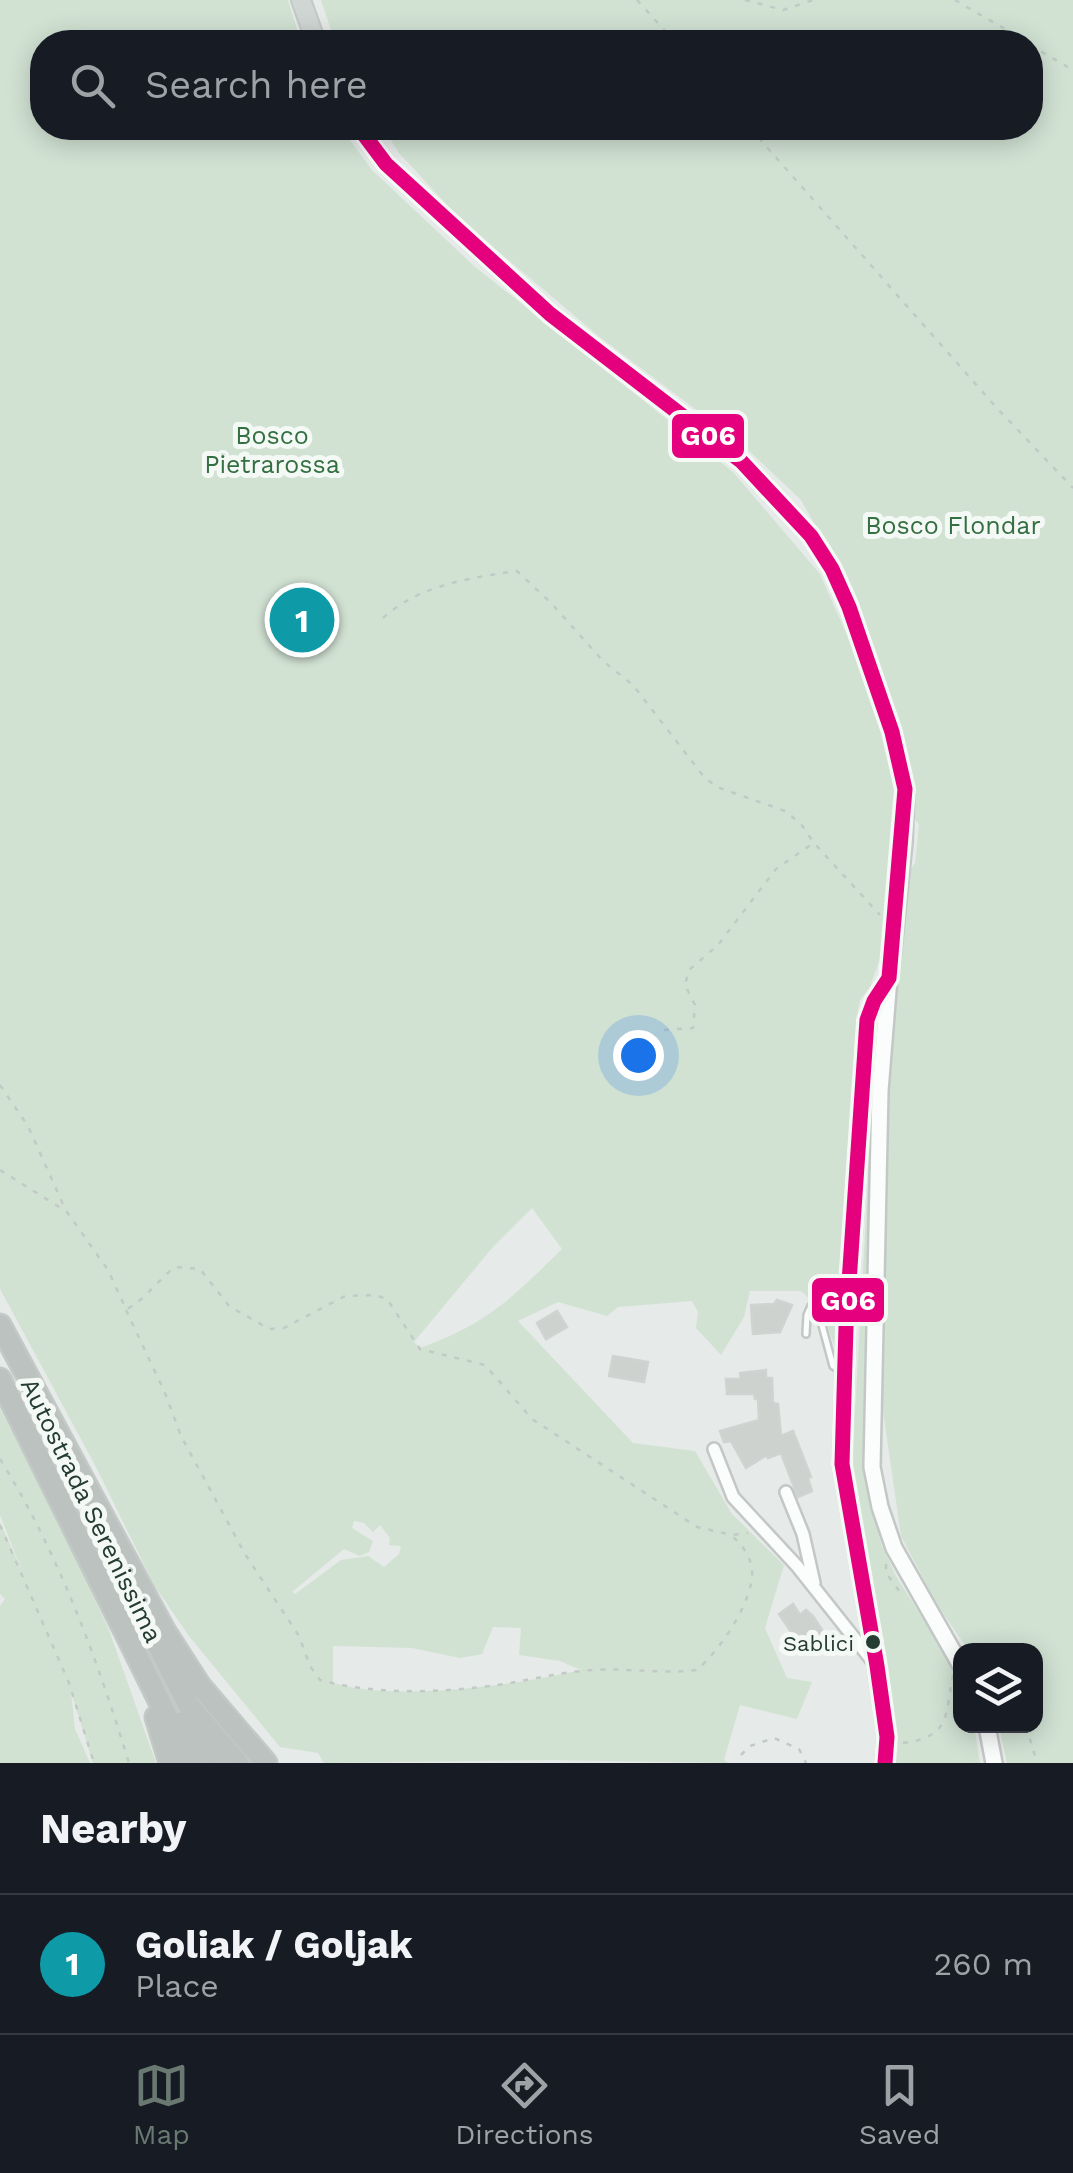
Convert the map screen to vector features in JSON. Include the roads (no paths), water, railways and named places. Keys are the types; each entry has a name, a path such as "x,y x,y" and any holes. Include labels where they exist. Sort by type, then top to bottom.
{"highway":[{"name":"Autostrada Serenissima","path":"0,1325 96,1506"},
{"name":"Autostrada Serenissima","path":"0,1379 139,1663"},
{"path":"96,1506 139,1607 189,1706 238,1763"},
{"path":"96,1506 143,1606 198,1700 254,1763"},
{"path":"96,1506 164,1630 200,1686 266,1763"},
{"path":"96,1506 183,1650 282,1763"},
{"path":"139,1663 179,1763"},
{"path":"139,1663 203,1763"},
{"path":"139,1663 188,1735 214,1763"}],"main road":[{"path":"301,0 312,30"},
{"path":"369,140 386,164 550,314 741,461 811,536 832,569 849,608 892,732 904,788 903,842 880,1091 872,1467 894,1548 953,1658"},
{"path":"886,1763 887,1737 877,1666 842,1464 844,1373 867,1020 874,1000 890,978"},
{"path":"988,1733 994,1763"}],"street":[{"path":"714,1449 732,1497 877,1666"},
{"path":"786,1492 803,1534 815,1590"}],"lane":[{"path":"806,1334 811,1306 819,1314 832,1366 844,1373"}],"place":[{"name":"Goliak / Goljak","path":"302,620"},
{"name":"Sablici","path":"873,1642"}],"park label":[{"name":"Bosco Pietrarossa","path":"272,450"},
{"name":"Bosco Flondar","path":"953,525"}]}
